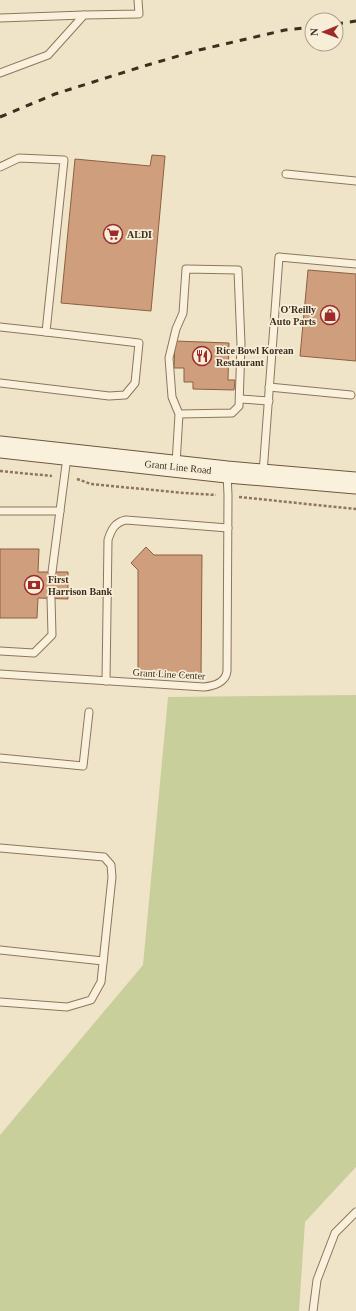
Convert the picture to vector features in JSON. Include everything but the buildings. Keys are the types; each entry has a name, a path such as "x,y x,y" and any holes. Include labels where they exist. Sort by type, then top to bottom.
{"main road":[{"name":"Grant Line Road","path":"0,447 227,472 356,482"}],"lane":[{"path":"0,18 139,14 138,0"},
{"path":"0,73 48,55 84,15"},
{"path":"0,168 19,158 64,160 46,332"},
{"path":"286,174 356,181"},
{"path":"263,475 279,257 356,264"},
{"path":"176,466 179,414 172,396 169,358 176,329 183,313 186,269 238,270 241,344 239,406 232,413 179,414"},
{"path":"0,327 138,343 135,383 125,395 109,396 0,383"},
{"path":"270,387 351,395"},
{"path":"240,399 268,401"},
{"path":"52,572 67,454"},
{"name":"Grant Line Center","path":"0,674 204,687 214,685 224,679 227,670 227,472"},
{"path":"0,511 60,512"},
{"path":"106,681 108,540 112,528 120,521 126,520 228,528"},
{"path":"0,651 34,653 52,635 51,598"},
{"path":"0,758 82,766 89,712"},
{"path":"0,848 104,857 111,865 112,877 101,982 91,1000 67,1007 0,1002"},
{"path":"0,950 103,960"},
{"path":"313,1311 317,1280 335,1233 356,1212"}],"path":[{"path":"0,471 78,479 90,484 356,509"}],"green space":[{"path":"356,695 356,1167 305,1222 299,1311 0,1311 0,1135 143,965 168,697"}],"railway":[{"path":"344,23 356,21"},
{"path":"0,117 55,94 144,66 199,50 285,30 304,28"}],"place":[{"name":"ALDI","path":"113,234"},
{"name":"O'Reilly Auto Parts","path":"330,315"},
{"name":"Rice Bowl Korean Restaurant","path":"202,356"},
{"name":"First Harrison Bank","path":"34,585"}]}
